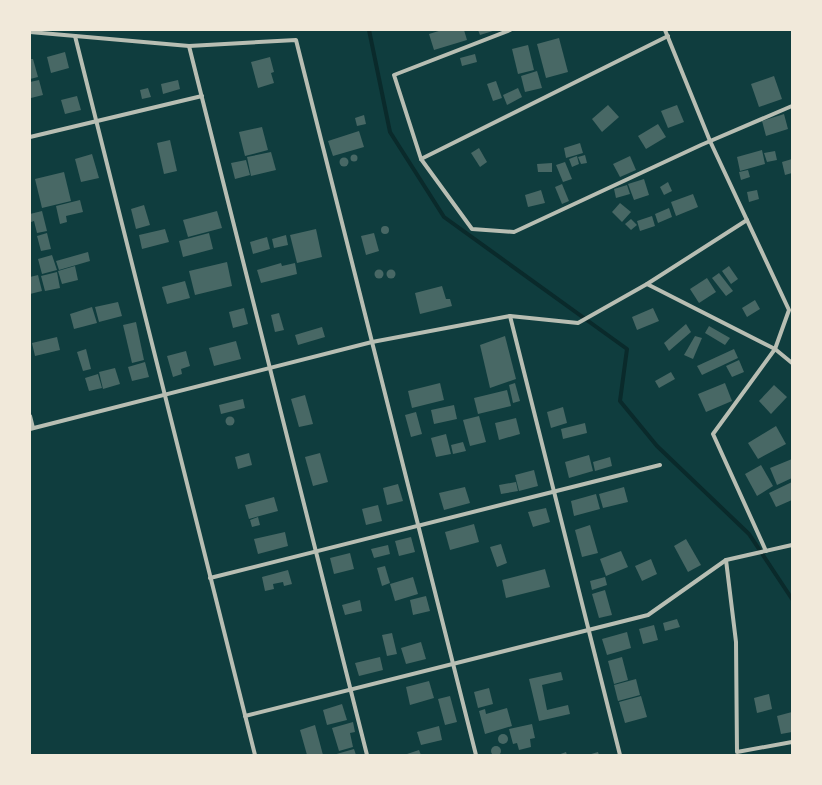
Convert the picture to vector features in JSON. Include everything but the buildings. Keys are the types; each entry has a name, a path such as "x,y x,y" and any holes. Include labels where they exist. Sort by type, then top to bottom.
{"street":[{"path":"510,30 394,75 421,159 472,229 514,232 710,141 792,106"},
{"path":"665,30 710,141 789,310 776,349 713,434 766,551"},
{"path":"30,32 189,46 296,40 476,755"},
{"path":"75,36 255,755"},
{"path":"421,159 668,36"},
{"path":"189,46 367,755"},
{"path":"30,137 202,96"},
{"path":"30,416 32,429 372,342 510,316 578,323 647,284 747,220"},
{"path":"647,284 776,349 792,362"},
{"path":"510,316 620,755"},
{"path":"210,578 660,465"},
{"path":"245,716 648,614 726,560 792,545"},
{"path":"726,560 736,642 737,752 792,742"}],"waterway":[{"path":"369,30 390,132 444,217 627,349 620,401 657,446 749,534 792,599"}]}
